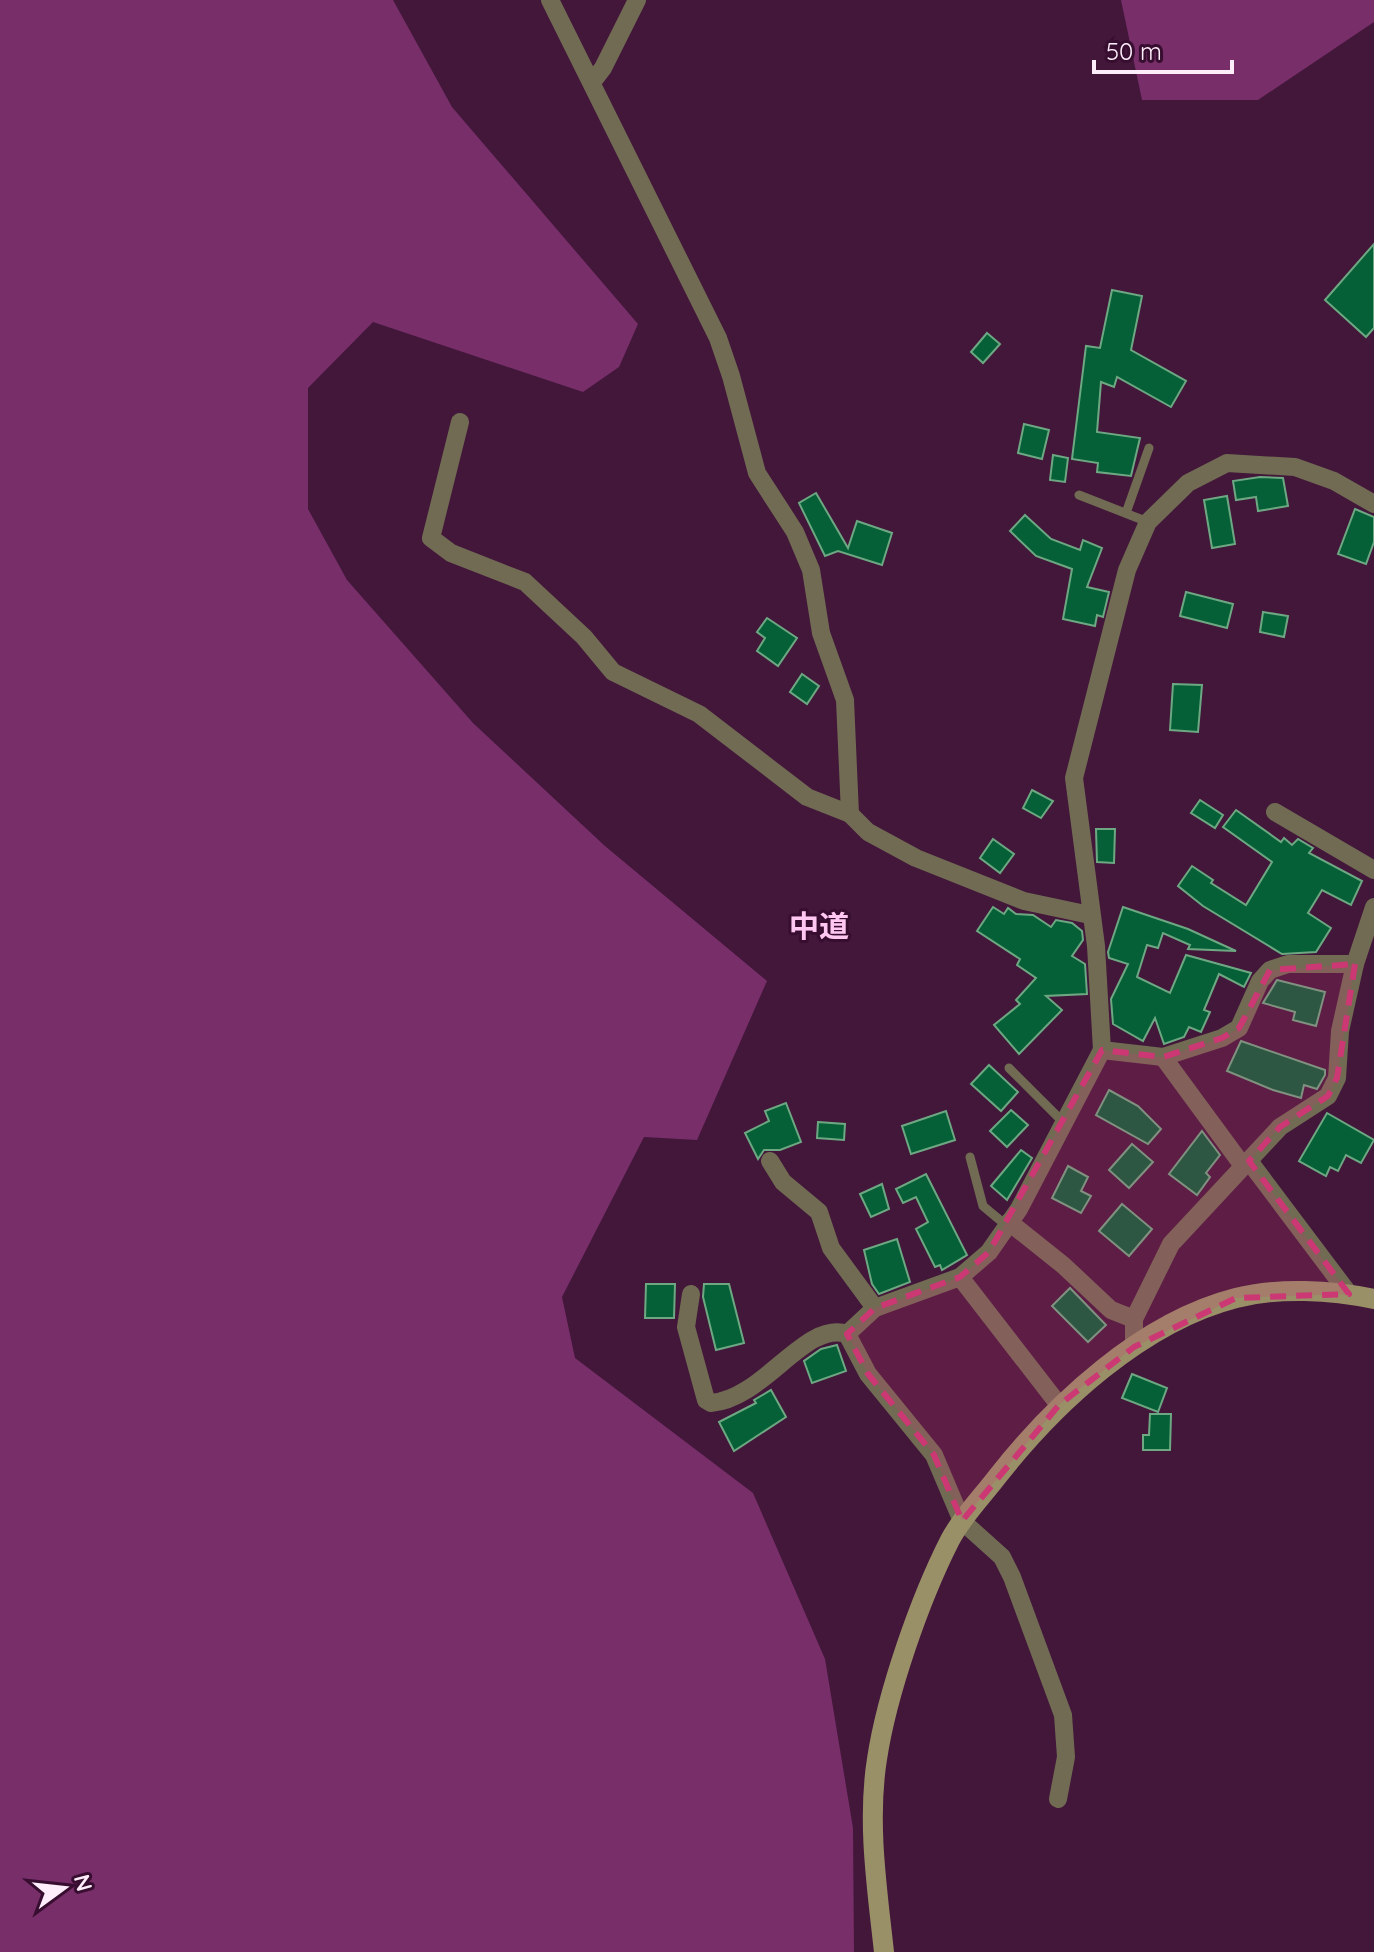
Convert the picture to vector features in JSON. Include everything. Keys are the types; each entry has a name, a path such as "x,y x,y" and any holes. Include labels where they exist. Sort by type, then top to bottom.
{"main road":[{"path":"884,1952 875,1863 877,1761 888,1705 942,1559 962,1521 1023,1443 1059,1405 1134,1347 1192,1315 1236,1298 1269,1292 1349,1294 1374,1299"}],"street":[{"path":"550,0 593,81 718,338 757,473 795,532 808,560 821,633 845,700 850,814"},
{"path":"593,81 603,68 637,0"},
{"path":"460,422 431,538 437,544 525,582 584,637 613,672 699,714 807,797 850,814 868,832 916,858 1024,901 1090,915"},
{"path":"847,1334 875,1308 960,1277 989,1252 1008,1224 1102,1050 1096,946 1074,778 1127,570 1148,522 1188,483 1227,463 1295,467 1334,481 1374,504"},
{"path":"1275,812 1374,870"},
{"path":"1134,1347 1134,1319 1171,1244 1280,1127 1328,1096 1337,1078 1340,1031 1355,964 1374,907"},
{"path":"1102,1050 1163,1057 1222,1038 1239,1028 1260,981 1270,970 1288,964 1355,964"},
{"path":"1163,1057 1349,1294"},
{"path":"770,1161 783,1182 819,1212 831,1248 875,1308"},
{"path":"1008,1224 1063,1265 1111,1310 1134,1319"},
{"path":"960,1277 1059,1405"},
{"path":"691,1294 686,1327 706,1400 711,1403 742,1395 794,1351 821,1335 839,1331 847,1334 868,1374 934,1455 962,1521 1002,1557 1058,1699 1065,1730 1066,1757 1058,1799"}],"lane":[{"path":"1126,513 1149,448"},
{"path":"1079,495 1148,522"},
{"path":"1009,1068 1064,1123"},
{"path":"970,1157 983,1206 1008,1224"}],"highlighted area":[{"path":"1355,964 1337,1078 1328,1096 1280,1127 1249,1161 1349,1294 1236,1298 1134,1347 1059,1405 962,1521 934,1455 868,1374 847,1334 875,1308 960,1277 989,1252 1102,1050 1163,1057 1222,1038 1239,1028 1270,970"}],"shaded area":[{"path":"0,0 393,0 452,107 638,324 619,367 583,392 373,322 308,388 308,509 347,580 473,723 605,846 767,981 697,1140 644,1137 562,1297 575,1358 753,1493 825,1659 853,1828 854,1952 0,1952"},
{"path":"1121,0 1374,0 1374,22 1258,100 1142,100"}],"building":[{"path":"1374,244 1374,328 1366,337 1325,300"},
{"path":"1112,290 1142,296 1131,350 1186,381 1171,407 1117,377 1114,387 1101,382 1097,432 1140,438 1131,476 1097,472 1098,463 1072,459 1086,346 1100,348"},
{"path":"987,333 1000,344 983,363 971,352"},
{"path":"1024,424 1049,430 1042,459 1018,453"},
{"path":"1053,455 1068,458 1065,482 1050,480"},
{"path":"1283,478 1288,506 1258,511 1256,497 1236,500 1233,481"},
{"path":"816,493 848,548 857,521 892,533 882,565 838,551 825,556 799,503"},
{"path":"1227,496 1235,544 1212,548 1204,500"},
{"path":"1355,509 1374,517 1374,542 1366,564 1338,554"},
{"path":"1025,515 1051,539 1080,550 1083,540 1102,548 1087,587 1109,592 1103,617 1097,615 1095,626 1063,619 1072,569 1036,556 1010,531"},
{"path":"1186,592 1233,604 1227,628 1180,616"},
{"path":"1263,612 1288,616 1284,637 1260,632"},
{"path":"767,618 797,638 778,666 757,651 765,638 757,632"},
{"path":"802,674 819,686 807,704 790,692"},
{"path":"1173,684 1202,685 1198,732 1170,730"},
{"path":"1032,790 1053,801 1041,818 1023,808"},
{"path":"1200,800 1223,815 1215,828 1191,813"},
{"path":"1236,810 1281,842 1284,838 1292,845 1298,839 1313,848 1309,853 1362,881 1351,905 1322,890 1308,913 1331,928 1316,952 1282,954 1203,906 1178,886 1192,866 1213,880 1211,883 1246,905 1272,862 1223,827"},
{"path":"1096,829 1115,829 1114,863 1097,862"},
{"path":"993,839 1014,854 1000,873 980,858"},
{"path":"993,907 1004,914 1008,908 1016,914 1033,915 1051,927 1056,920 1072,923 1082,931 1083,940 1072,956 1085,964 1087,994 1046,996 1062,1010 1019,1054 994,1025 1020,1004 1016,1000 1036,978 1017,965 1020,959 977,931"},
{"path":"1123,907 1188,929 1236,951 1188,949 1190,945 1163,933 1158,948 1147,945 1137,977 1170,993 1186,955 1251,973 1244,987 1219,974 1204,1010 1210,1012 1201,1032 1189,1027 1184,1037 1164,1044 1155,1018 1143,1041 1113,1024 1111,999 1128,964 1109,958 1108,952"},
{"path":"1277,980 1325,992 1316,1026 1293,1020 1295,1012 1263,1003"},
{"path":"1241,1041 1325,1070 1325,1075 1317,1089 1304,1085 1301,1098 1273,1090 1227,1071"},
{"path":"989,1065 1018,1092 1001,1111 971,1084"},
{"path":"1109,1090 1138,1106 1161,1129 1148,1144 1096,1115"},
{"path":"786,1103 801,1142 780,1150 764,1150 758,1159 745,1133 769,1121 765,1111"},
{"path":"1011,1110 1028,1125 1007,1147 990,1131"},
{"path":"946,1111 955,1140 911,1154 902,1126"},
{"path":"1327,1113 1374,1140 1361,1163 1346,1155 1338,1171 1330,1167 1326,1176 1299,1161"},
{"path":"818,1122 845,1124 844,1140 817,1138"},
{"path":"1202,1131 1220,1155 1206,1173 1210,1177 1197,1195 1169,1174"},
{"path":"1132,1144 1153,1162 1129,1188 1109,1170"},
{"path":"1021,1150 1032,1158 1007,1200 991,1186"},
{"path":"1068,1166 1088,1177 1081,1191 1091,1196 1081,1213 1052,1198"},
{"path":"926,1174 967,1255 942,1270 940,1265 935,1267 916,1229 928,1222 916,1197 903,1203 896,1189"},
{"path":"882,1184 889,1209 871,1217 860,1194"},
{"path":"1122,1204 1152,1229 1129,1256 1099,1231"},
{"path":"897,1239 910,1282 879,1294 872,1284 864,1250"},
{"path":"646,1284 675,1284 674,1318 645,1318"},
{"path":"704,1284 729,1284 744,1343 716,1350 703,1297"},
{"path":"1070,1288 1106,1325 1088,1342 1052,1306"},
{"path":"837,1345 846,1371 812,1383 804,1361 821,1349"},
{"path":"1132,1374 1167,1388 1158,1412 1122,1398"},
{"path":"771,1390 786,1417 734,1451 719,1422 756,1403 754,1400"},
{"path":"1150,1414 1171,1414 1170,1450 1143,1450 1143,1435 1149,1435"}],"district":[{"name":"中道","path":"819,927"}]}
